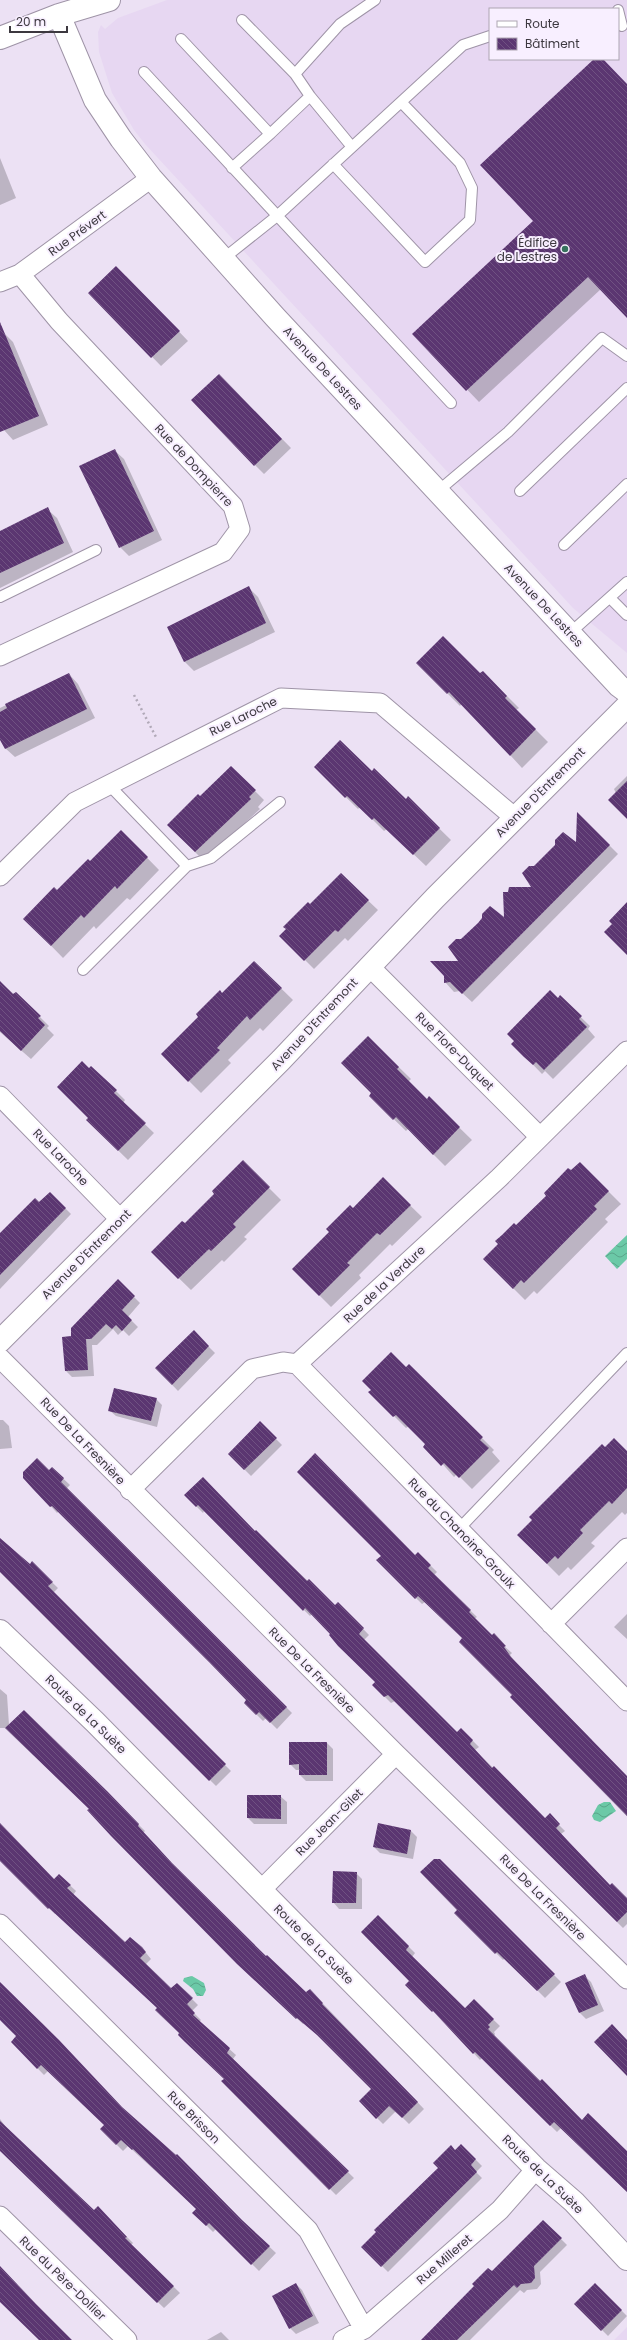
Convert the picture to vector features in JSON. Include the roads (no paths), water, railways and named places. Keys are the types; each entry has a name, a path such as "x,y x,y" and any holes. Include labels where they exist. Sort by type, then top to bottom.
{"street":[{"path":"0,38 59,15 109,0"},
{"name":"Avenue De Lestres","path":"59,15 95,100 121,139 150,178 438,491 625,690"},
{"name":"Rue Prévert","path":"0,282 20,274 150,178"},
{"name":"Rue de Dompierre","path":"0,656 223,552 240,529 233,506 59,321 20,274"},
{"name":"Avenue D'Entremont","path":"0,1341 281,1060 369,966 515,818 625,690"},
{"name":"Rue Laroche","path":"0,876 75,802 281,698 380,703 515,818"},
{"name":"Rue Flore-Duquet","path":"369,966 540,1137"},
{"name":"Rue de la Verdure","path":"297,1364 499,1178 627,1051"},
{"name":"Rue Laroche","path":"0,1096 121,1220"},
{"name":"Rue De La Fresnière","path":"0,1358 59,1416 130,1490 396,1754 627,1979"},
{"path":"130,1490 252,1369 283,1362 297,1364"},
{"name":"Rue du Chanoine-Groulx","path":"297,1364 627,1701"},
{"path":"551,1624 627,1548"},
{"name":"Route de La Suète","path":"0,1631 96,1722 536,2169 574,2202 627,2259"},
{"name":"Rue Jean-Gilet","path":"261,1890 396,1754"},
{"name":"Rue Brisson","path":"0,1924 308,2230 364,2329"},
{"name":"Rue Milleret","path":"343,2340 364,2329 500,2210 536,2169"},
{"name":"Rue du Père-Dollier","path":"0,2216 127,2340"}],"lane":[{"path":"295,74 340,24 375,0"},
{"path":"619,13 622,26"},
{"path":"242,20 295,74 310,96 352,147"},
{"path":"223,258 277,216 462,45 489,36"},
{"path":"181,39 270,134"},
{"path":"144,72 450,403"},
{"path":"232,168 310,96"},
{"path":"333,164 425,262 470,220 472,188 460,163 401,102"},
{"path":"438,491 508,432 602,338 627,356"},
{"path":"520,491 627,388"},
{"path":"564,546 627,484"},
{"path":"0,597 96,550"},
{"path":"570,633 627,582"},
{"path":"610,598 627,615"},
{"path":"109,785 187,866"},
{"path":"83,970 187,866 211,858 280,802"},
{"path":"458,1530 627,1352"}],"water":[{"path":"627,1235 627,1259 617,1269 605,1256"},
{"path":"604,1802 610,1802 616,1811 600,1822 594,1820 592,1816 598,1805"},
{"path":"192,1976 204,1983 206,1990 203,1996 197,1996 193,1989 183,1981 184,1978"}],"place":[{"name":"Édifice de Lestres","path":"565,249"}]}
